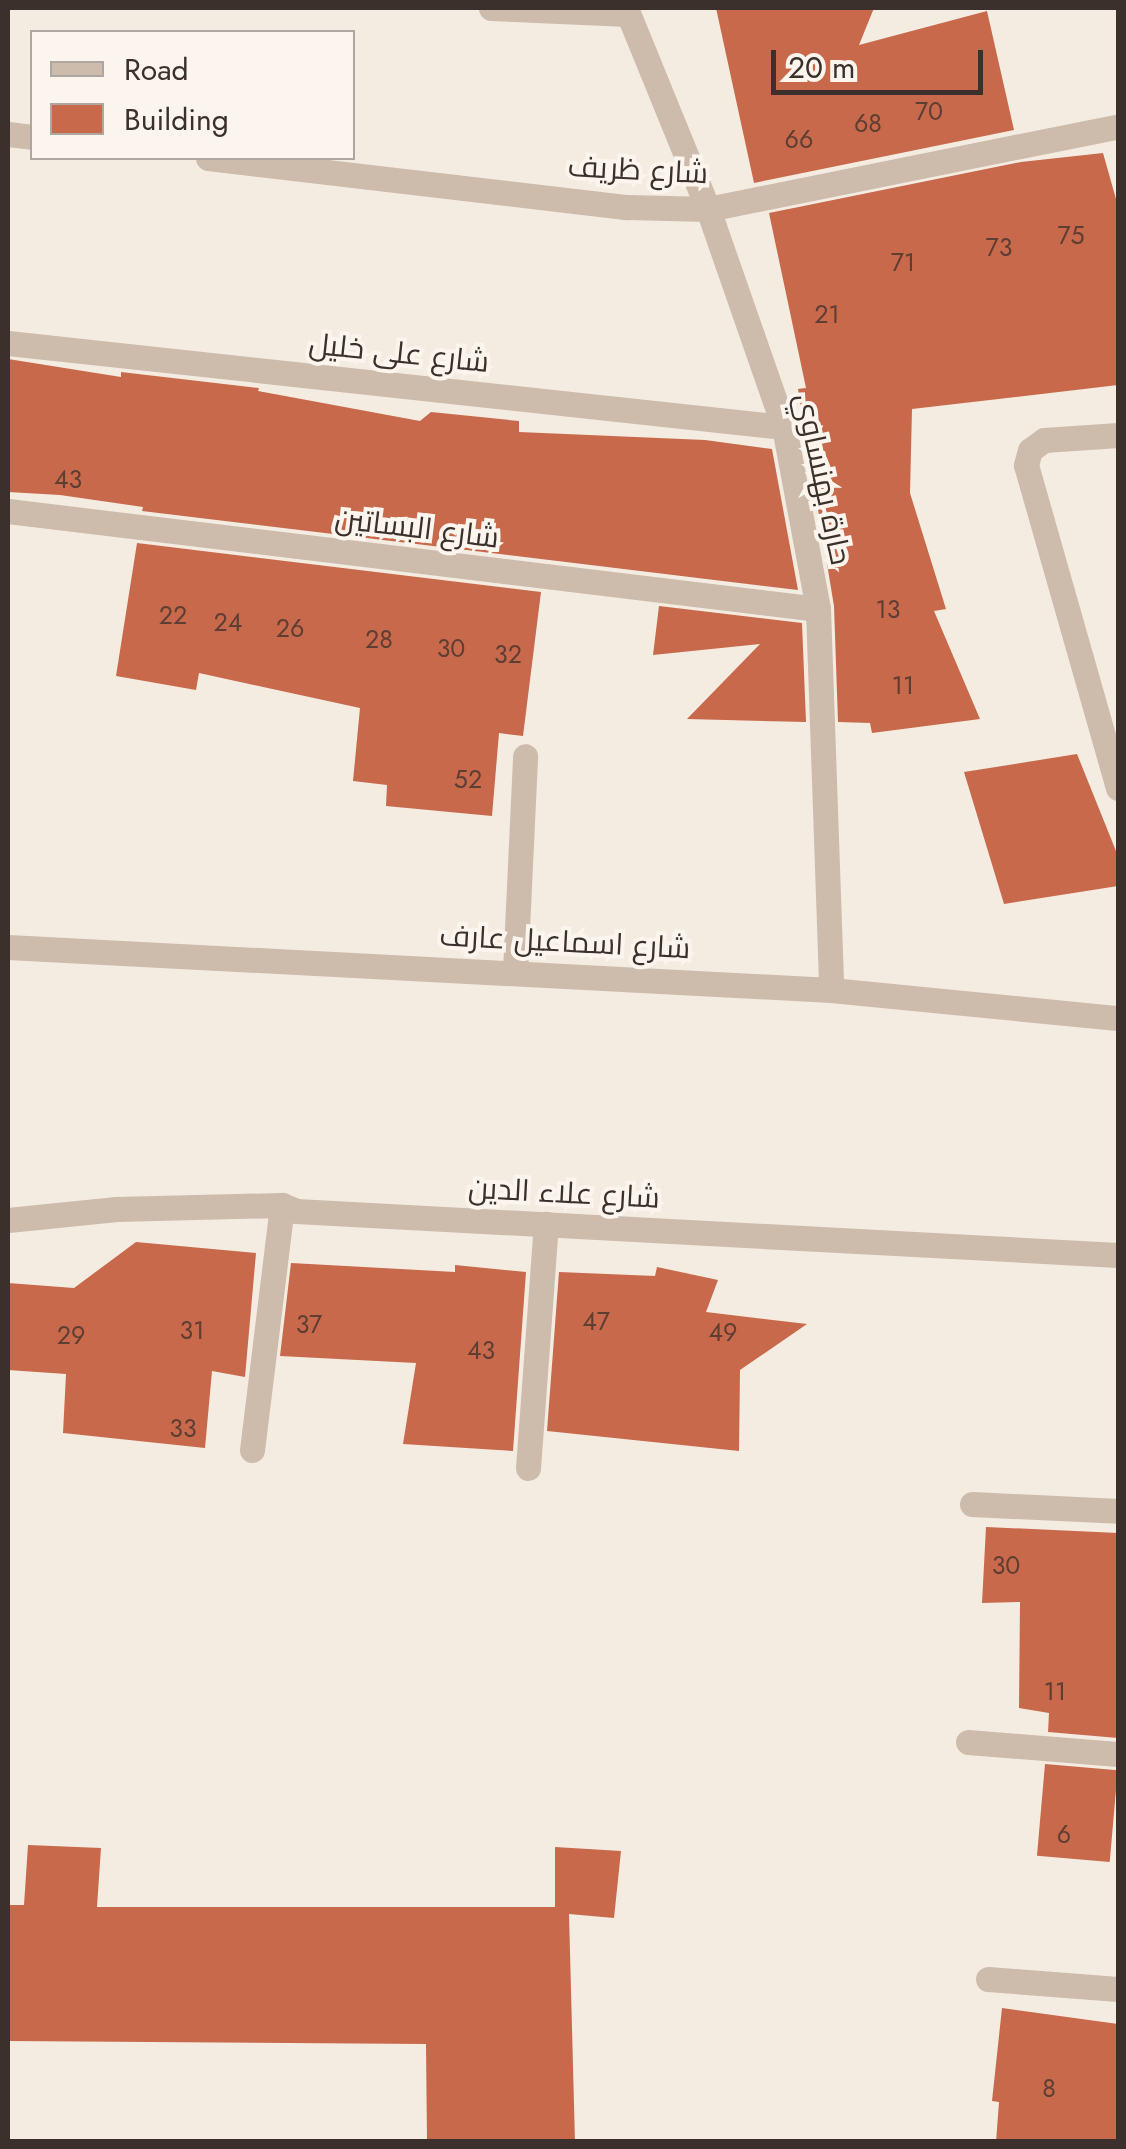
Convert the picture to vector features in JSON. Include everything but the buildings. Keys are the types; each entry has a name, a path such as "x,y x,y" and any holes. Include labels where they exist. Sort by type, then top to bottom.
{"street":[{"path":"491,8 628,11"},
{"name":"حارة بهنساوي","path":"628,11 708,208 784,427 818,610 830,990"},
{"name":"شارع ظريف","path":"225,160 627,206 708,208 1118,126"},
{"name":"شارع على خليل","path":"8,343 784,427"},
{"path":"1118,435 1044,440 1026,458 1112,746 1118,788"},
{"name":"شارع البساتين","path":"8,511 818,610"},
{"path":"514,970 525,756"},
{"name":"شارع اسماعيل عارف","path":"8,947 514,970 830,990 1118,1018"},
{"path":"252,1450 282,1205"},
{"name":"شارع علاء الدين","path":"8,1220 116,1209 282,1205 296,1211 1118,1255"},
{"path":"528,1468 546,1224"},
{"path":"972,1504 1118,1512"},
{"path":"968,1742 1118,1754"},
{"path":"988,1978 1118,1989"}]}
